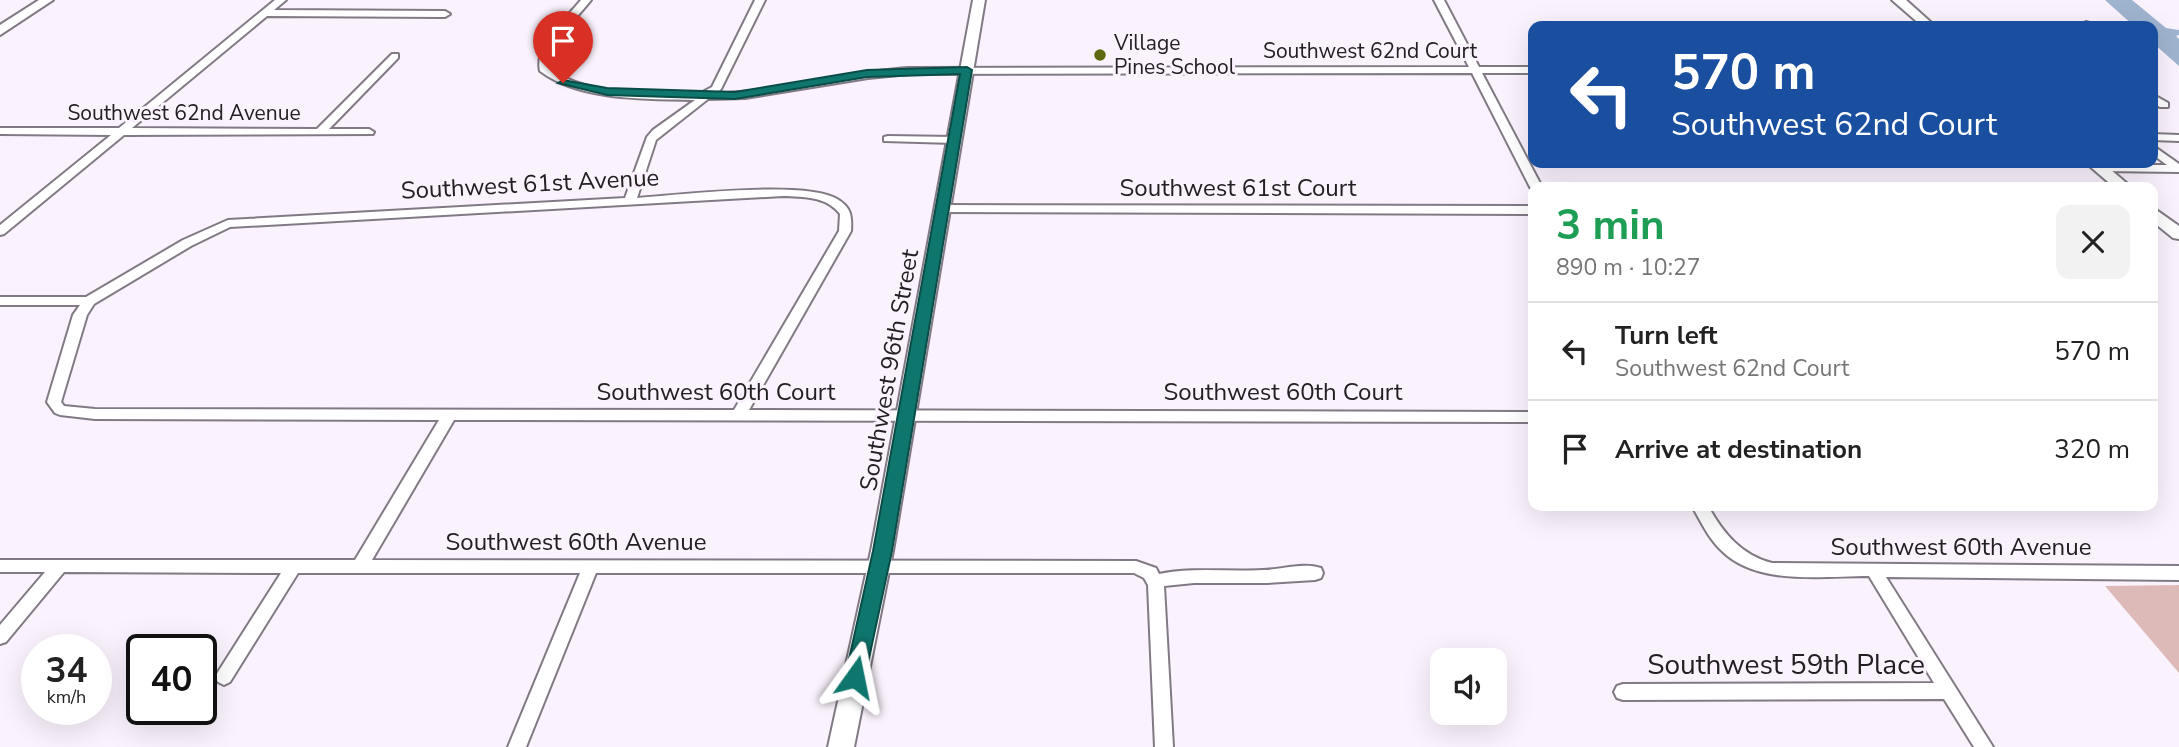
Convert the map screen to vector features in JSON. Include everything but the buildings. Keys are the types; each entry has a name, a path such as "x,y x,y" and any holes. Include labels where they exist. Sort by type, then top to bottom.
{"street":[{"path":"0,31 47,0"},
{"path":"0,231 281,0"},
{"name":"Southwest 62nd Court","path":"586,0 548,48 544,69 556,80 590,90 709,96 772,91 877,73 967,70 1528,71"},
{"path":"630,201 654,135 716,89 760,0"},
{"name":"Southwest 96th Street","path":"842,747 878,568 979,0"},
{"path":"1439,0 1533,182"},
{"path":"1898,0 1923,21"},
{"path":"265,13 445,14"},
{"path":"320,132 395,56"},
{"path":"2158,101 2164,105"},
{"name":"Southwest 62nd Avenue","path":"0,131 369,132"},
{"path":"2158,137 2179,138"},
{"path":"888,139 954,140"},
{"path":"2158,153 2177,167"},
{"path":"2158,167 2177,167"},
{"path":"2100,168 2117,182"},
{"name":"Southwest 61st Avenue","path":"89,301 103,290 196,238 235,223 803,194 834,201 846,214 845,230 738,415"},
{"name":"Southwest 61st Court","path":"942,209 1528,210"},
{"path":"2158,217 2179,234"},
{"path":"0,301 89,301"},
{"name":"Southwest 60th Court","path":"89,301 80,315 55,396 56,407 60,410 95,414 1528,416"},
{"path":"359,567 450,414"},
{"name":"Southwest 60th Avenue","path":"1703,511 1725,547 1745,561 1772,569 2179,573"},
{"name":"Southwest 60th Avenue","path":"0,566 1136,567 1152,577 1263,577 1298,571 1315,573"},
{"path":"0,636 60,566"},
{"path":"517,747 591,566"},
{"path":"225,677 293,567"},
{"path":"1874,571 1984,747"},
{"path":"1152,577 1164,747"},
{"name":"Southwest 59th Place","path":"1623,692 1950,691"}],"shaded area":[{"path":"2179,585 2179,673 2105,586"}],"water":[{"path":"2105,0 2132,0 2158,21 2128,21"},
{"path":"2158,21 2166,28 2179,30 2179,35 2176,36 2179,39 2179,66 2158,47"}],"place":[{"name":"Village Pines School","path":"1100,55"}],"route":[{"path":"563,83 607,92 735,95 867,74 967,70 882,551 855,677"}]}
